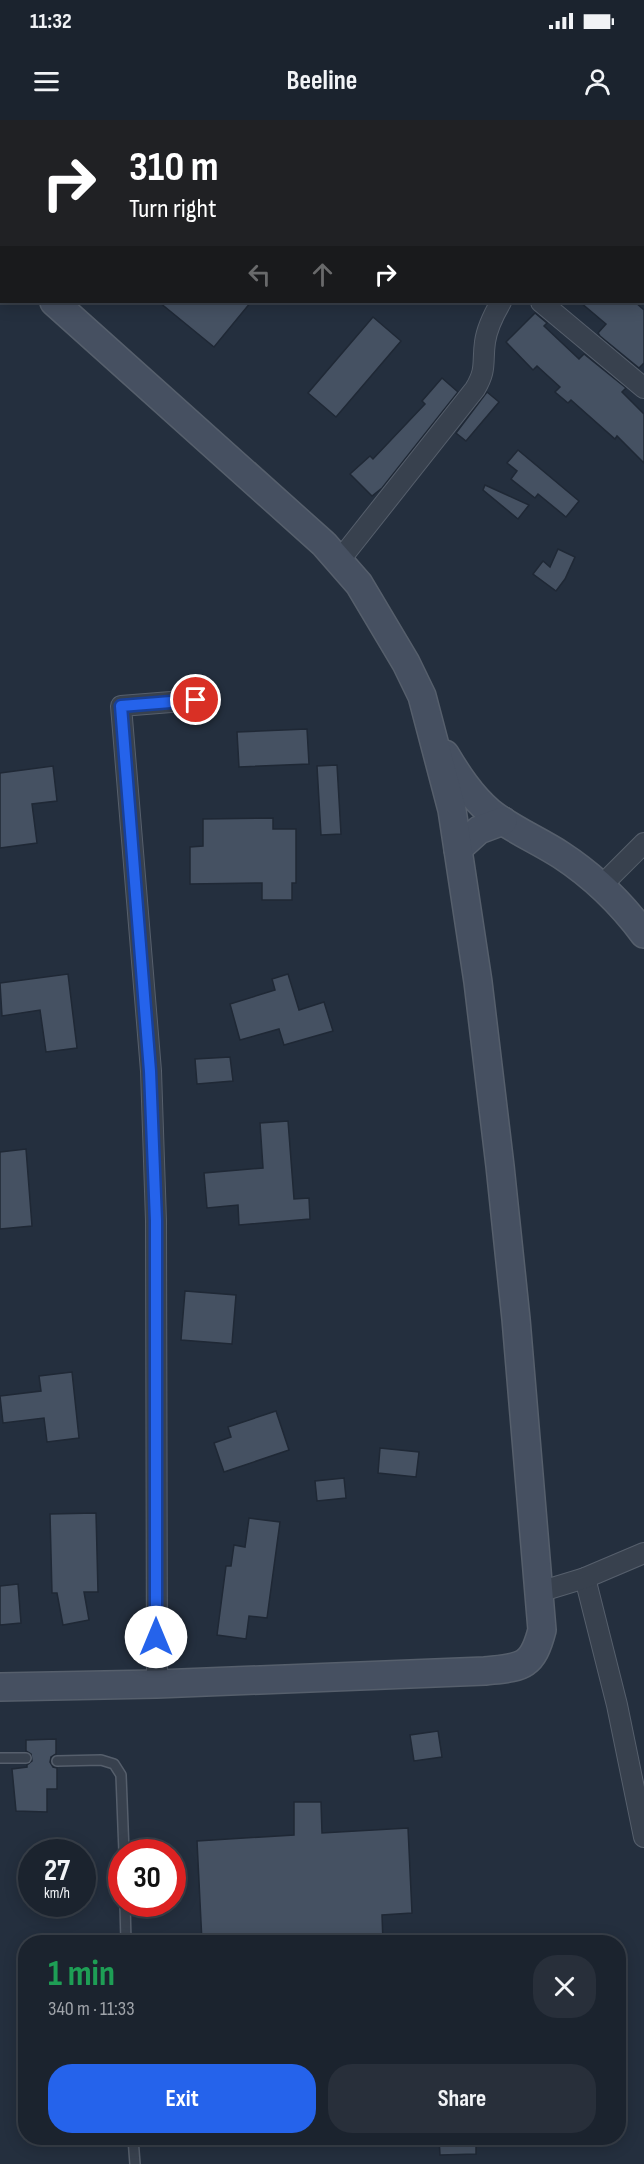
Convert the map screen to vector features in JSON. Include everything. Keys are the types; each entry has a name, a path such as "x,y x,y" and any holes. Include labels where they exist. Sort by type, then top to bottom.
{"street":[{"path":"0,1687 157,1684 514,1668 529,1661 538,1648 542,1630 516,1319 478,982 452,810 422,696 406,663 359,584 339,561 290,512 55,303"},
{"path":"339,561 482,378 487,331 501,303"},
{"path":"542,303 644,388"},
{"path":"157,1684 156,1221 150,1071 121,706 196,700"},
{"path":"432,731 458,775 483,805 561,856 601,886 628,912 644,934"},
{"path":"458,849 478,830 503,820"},
{"path":"601,886 644,843"},
{"path":"539,1592 585,1578 644,1553"},
{"path":"585,1578 617,1705 644,1837"}],"lane":[{"path":"0,1758 26,1758"},
{"path":"57,1761 101,1760 114,1764 121,1775 123,1839"},
{"path":"125,1917 126,1935"},
{"path":"134,2145 135,2164"}],"building":[{"path":"160,303 250,303 214,347"},
{"path":"581,303 636,303 644,310 644,363 639,368 600,336 598,333 606,324"},
{"path":"535,313 547,323 544,326 579,359 584,354 626,388 622,392 644,414 644,463 617,436 615,439 571,400 568,403 555,392 560,387 537,366 533,370 506,342"},
{"path":"373,317 401,341 336,417 308,393"},
{"path":"442,378 458,392 382,488 372,496 350,474 370,456 373,459 425,404 422,401"},
{"path":"487,392 499,402 466,441 456,433"},
{"path":"518,450 579,501 566,517 538,494 535,498 511,479 517,471 507,463"},
{"path":"485,485 529,505 518,519 483,490"},
{"path":"558,549 575,557 565,579 556,591 533,574 543,561 550,567"},
{"path":"307,729 309,764 239,767 237,732"},
{"path":"337,765 341,834 321,835 317,766"},
{"path":"53,766 57,801 32,804 37,843 0,848 0,773"},
{"path":"273,818 273,829 296,829 296,883 292,883 292,900 262,900 262,883 190,884 190,847 203,846 203,819"},
{"path":"68,974 77,1048 46,1052 40,1010 2,1016 0,983"},
{"path":"288,974 299,1010 324,1002 333,1031 284,1045 279,1029 240,1040 230,1004 275,990 272,979"},
{"path":"230,1057 233,1081 197,1084 195,1059"},
{"path":"288,1121 294,1199 309,1198 310,1219 239,1225 238,1205 207,1208 204,1173 263,1168 260,1123"},
{"path":"26,1149 32,1226 0,1229 0,1152"},
{"path":"185,1291 236,1295 232,1344 181,1340"},
{"path":"72,1372 79,1438 47,1442 44,1418 3,1423 0,1396 41,1391 39,1376"},
{"path":"276,1411 289,1450 224,1472 214,1443 231,1437 228,1427"},
{"path":"380,1448 419,1452 416,1477 378,1473"},
{"path":"344,1478 346,1498 317,1501 315,1481"},
{"path":"96,1513 98,1592 84,1592 89,1620 63,1625 57,1593 52,1593 50,1514"},
{"path":"249,1518 280,1522 267,1618 249,1616 246,1639 217,1635 226,1566 231,1566 234,1545 245,1547"},
{"path":"18,1584 21,1623 0,1625 0,1586"},
{"path":"438,1731 442,1757 414,1761 410,1735"},
{"path":"56,1739 56,1754 51,1757 50,1762 53,1767 57,1768 57,1789 47,1789 47,1812 16,1811 12,1769 27,1767 32,1761 31,1754 26,1751 26,1740"},
{"path":"294,1802 321,1802 322,1833 408,1828 412,1913 382,1915 383,1935 202,1935 197,1841 294,1835"},
{"path":"439,2145 476,2145 476,2154 440,2155"}],"route":[{"path":"156,1637 156,1221 150,1071 121,706 196,700"}]}
